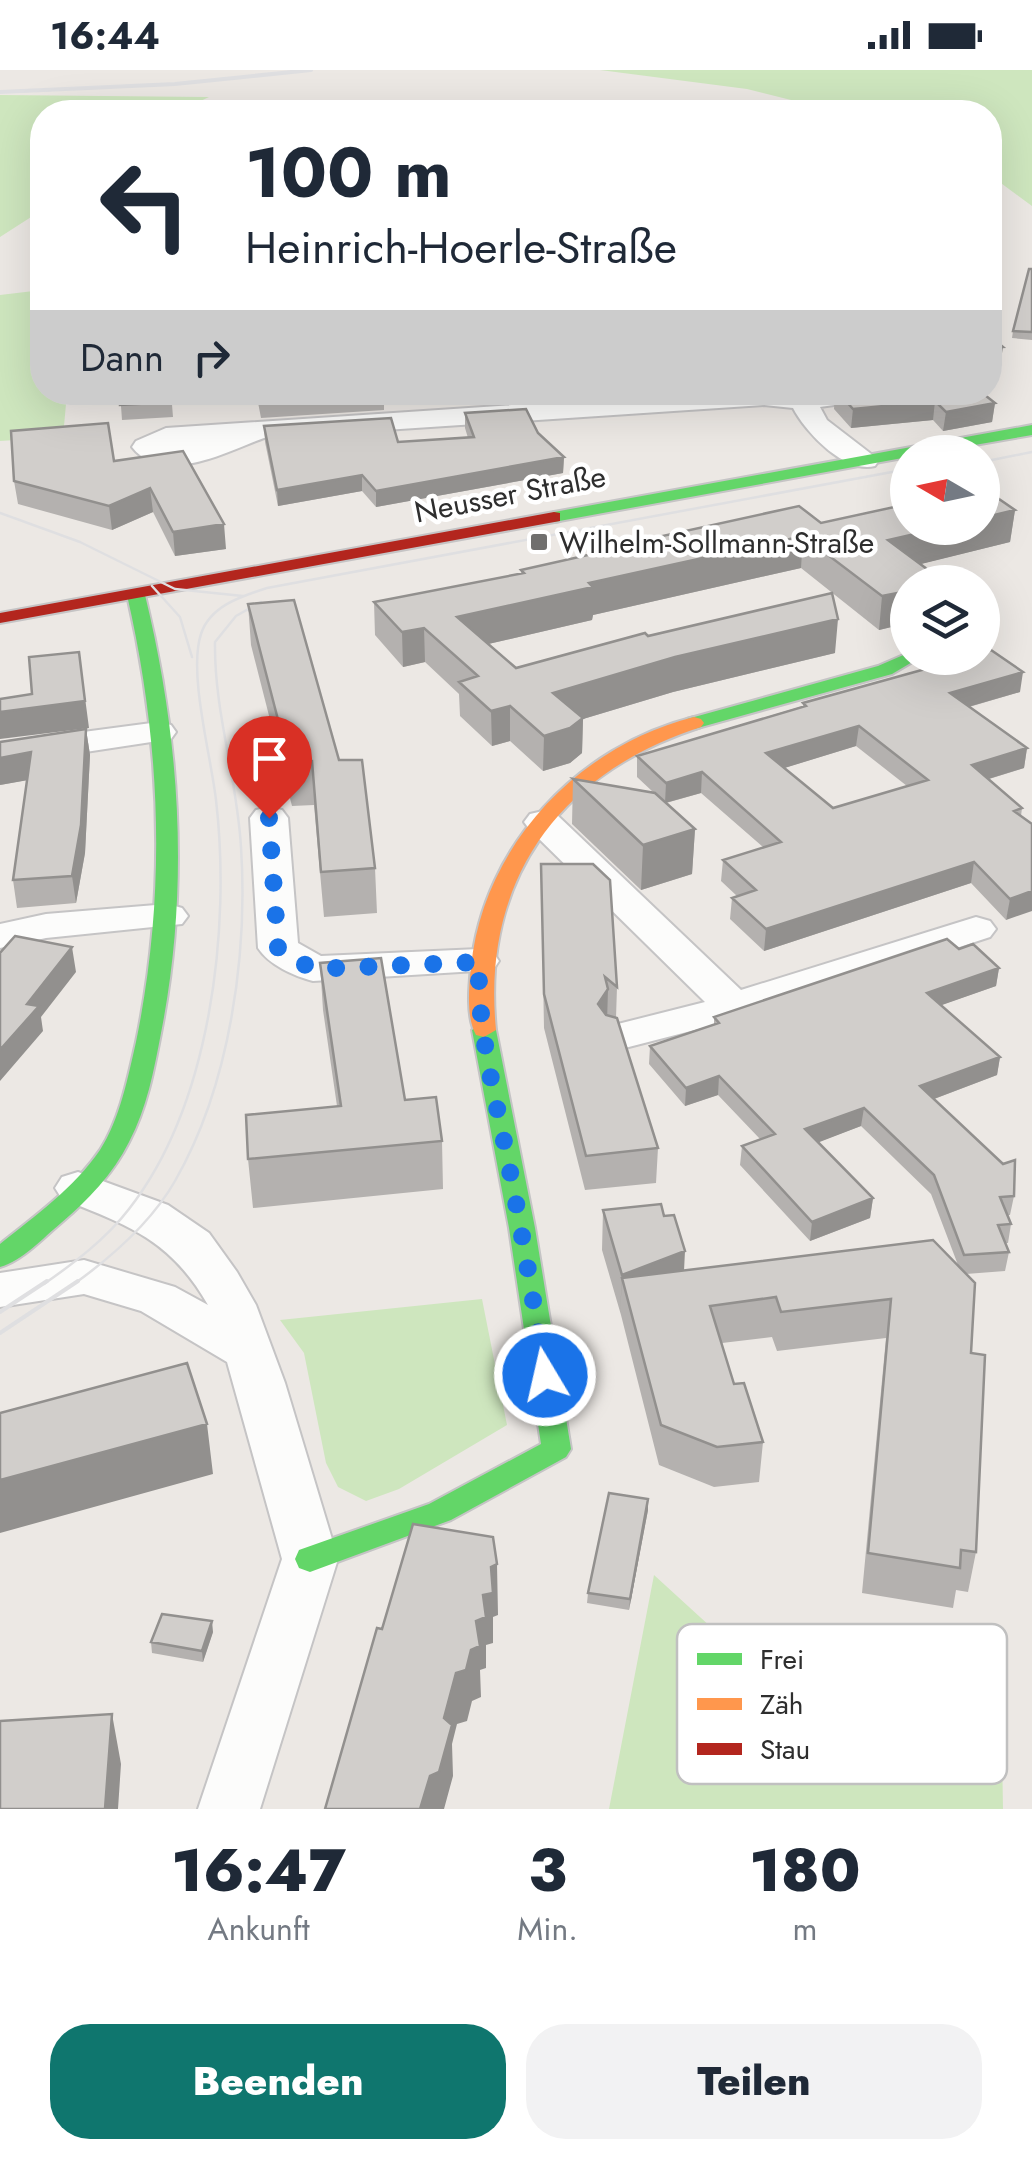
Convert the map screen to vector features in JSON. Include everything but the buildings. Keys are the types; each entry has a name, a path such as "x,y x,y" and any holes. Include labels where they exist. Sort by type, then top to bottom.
{"street":[{"path":"257,431 634,405"},
{"path":"806,405 816,425 865,460"},
{"name":"Neusser Straße","path":"0,618 1032,430"},
{"path":"136,595 146,630 169,823 168,916 154,1025 127,1119 109,1154 17,1244 84,1277 158,1299 245,1348"},
{"path":"310,1559 440,1512 556,1449 522,1228 478,996 479,962 503,890 529,836 591,774 640,742 890,668"},
{"path":"0,754 160,732"},
{"path":"269,818 278,948 295,962 312,969 479,962"},
{"path":"543,822 734,1006"},
{"path":"0,936 46,926 168,916"},
{"path":"621,1036 658,1030 976,929"},
{"path":"78,1188 151,1216 192,1244 232,1305 260,1384 310,1559 230,1809"},
{"path":"0,1290 84,1277"}],"green space":[{"path":"600,70 1032,70 1032,206 1002,184 1002,100 791,100 747,89"},
{"path":"0,95 209,97 30,100 30,218 0,237"},
{"path":"30,291 30,405 66,405 63,437 0,441 0,295"},
{"path":"482,1299 507,1425 399,1489 366,1501 338,1487 326,1463 304,1353 280,1320"},
{"path":"654,1575 708,1624 677,1624 677,1784 1003,1784 1003,1809 609,1809"}],"tram line":[{"path":"1000,458 1032,452"},
{"path":"44,1284 100,1240 129,1209 157,1167 197,1067 217,958 220,903 216,800 197,670 201,634 219,609 267,588 890,472"},
{"path":"0,513 80,542 175,589 243,596"},
{"path":"152,586 180,617 192,657"},
{"path":"78,1281 130,1238 175,1181 210,1104 222,1062 238,975 242,888 239,821 218,694 215,642 236,616 261,602"},
{"path":"0,1312 47,1281"},
{"path":"0,1333 78,1281"},
{"path":"74,1284 78,1281"}],"railway":[{"path":"0,92 175,84 311,70"}],"traffic: fast":[{"path":"554,517 1032,430"},
{"path":"0,1258 73,1197 110,1154 127,1118 145,1054 163,943 168,824 159,706 136,595"},
{"path":"694,723 890,668"},
{"path":"310,1559 440,1512 556,1449 522,1228 484,1030"}],"traffic: slow":[{"path":"484,1030 480,988 484,946 495,905 512,867 535,831 562,799 594,771 637,744 694,723"}],"traffic: jam":[{"path":"0,618 554,517"}],"place":[{"name":"Wilhelm-Sollmann-Straße","path":"539,542"}],"route":[{"path":"269,818 278,948 295,962 312,969 479,962 478,996 486,1049 522,1228 545,1375"}]}
